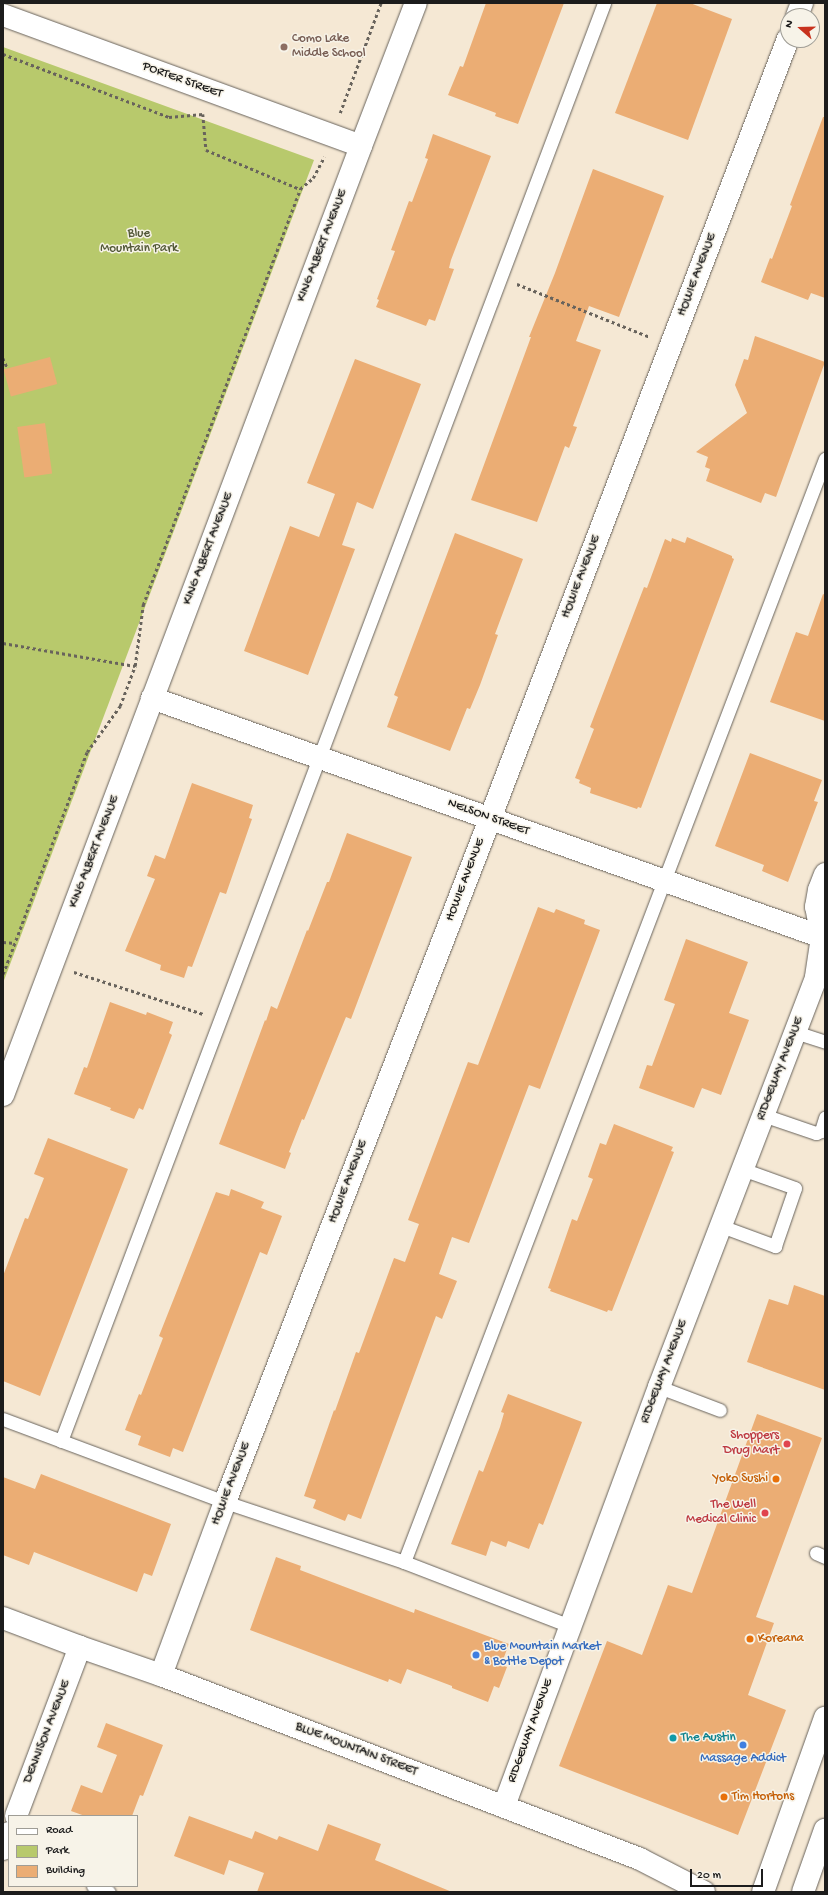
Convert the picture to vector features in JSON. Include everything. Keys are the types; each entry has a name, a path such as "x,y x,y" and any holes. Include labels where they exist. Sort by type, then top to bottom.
{"street":[{"name":"KING ALBERT AVENUE","path":"3,1095 416,3"},
{"name":"PORTER STREET","path":"3,15 361,146"},
{"name":"HOWIE AVENUE","path":"161,1675 225,1502 490,819 785,48"},
{"name":"NELSON STREET","path":"152,698 663,881 824,936"},
{"name":"RIDGEWAY AVENUE","path":"504,1806 659,1387 816,977 824,936 816,907 819,890 825,874"},
{"name":"BLUE MOUNTAIN STREET","path":"3,1618 161,1675 640,1859 704,1892"},
{"name":"DENNISON AVENUE","path":"16,1815 80,1647"},
{"path":"763,1892 825,1718"},
{"path":"803,1892 819,1868 825,1830"},
{"path":"3,1850 8,1836"}],"lane":[{"path":"61,1441 604,3"},
{"path":"404,1562 825,460"},
{"path":"795,1032 825,1042"},
{"path":"763,1115 816,1133 821,1131 825,1118"},
{"path":"721,1226 775,1246 795,1188 742,1169"},
{"path":"659,1387 720,1410"},
{"path":"3,1419 225,1502 404,1562 570,1626"},
{"path":"96,1887 109,1892"}],"path":[{"path":"339,115 381,3"},
{"path":"3,54 169,117 203,114 206,150 300,189"},
{"path":"3,974 87,752 120,706 135,666 143,605 300,189 313,178 324,157"},
{"path":"500,278 542,293 651,337"},
{"path":"3,358 7,367"},
{"path":"3,643 135,666"},
{"path":"3,942 15,943"},
{"path":"71,971 192,1010"}],"green space":[{"name":"Blue Mountain Park","path":"3,47 314,160 3,983"}],"building":[{"path":"486,3 564,3 518,124 495,116 496,113 448,95 460,66 463,67"},
{"path":"657,3 690,3 732,19 688,140 615,113"},
{"path":"823,117 825,117 825,298 811,293 808,300 761,282 770,258 772,259 792,206 790,205"},
{"path":"433,134 491,156 451,260 449,268 454,269 435,321 429,319 426,326 376,307 379,300 377,299 395,251 391,250 409,201 412,202 428,159 425,158"},
{"path":"593,169 664,196 619,317 589,306 576,341 601,350 573,426 577,427 569,448 565,446 537,522 471,500 531,337 529,337 555,273"},
{"path":"755,336 825,362 776,497 765,493 761,503 706,481 710,469 705,467 708,457 696,452 747,413 735,385 744,359 748,360"},
{"path":"50,357 57,384 11,396 4,369"},
{"path":"355,359 421,384 373,509 357,502 342,545 355,549 308,675 244,651 290,526 319,537 335,494 307,483"},
{"path":"45,423 52,474 24,477 17,427"},
{"path":"455,533 523,559 495,634 498,635 480,685 470,709 467,708 450,751 387,727 398,697 394,695"},
{"path":"687,537 732,556 734,559 641,808 638,807 637,809 590,793 591,788 579,783 580,780 575,778 594,729 590,727 644,587 647,588 665,539 671,542 672,538 685,543"},
{"path":"823,594 825,595 825,721 770,702 796,632 808,636"},
{"path":"750,753 822,780 814,801 818,802 788,882 762,871 764,865 715,846"},
{"path":"192,783 253,805 249,818 252,819 226,894 220,892 192,967 188,966 184,978 160,970 161,965 125,951 155,879 147,876 155,855 165,859"},
{"path":"347,833 412,857 351,1019 346,1017 304,1120 302,1119 289,1152 291,1153 285,1169 219,1144 265,1020 266,1021 271,1006 277,1009 307,930 308,931 327,882 329,882"},
{"path":"538,907 554,913 556,909 585,920 584,924 600,930 540,1089 529,1085 469,1243 452,1237 439,1274 457,1281 442,1319 436,1316 361,1519 348,1514 345,1521 313,1508 316,1500 304,1496 334,1410 335,1411 356,1352 359,1353 394,1258 405,1262 419,1224 408,1220 468,1062 478,1065"},
{"path":"686,939 748,962 729,1013 749,1020 721,1095 702,1088 694,1108 639,1088 647,1065 652,1066 675,1004 664,1000"},
{"path":"110,1002 146,1015 147,1012 173,1022 169,1033 172,1035 143,1110 139,1108 134,1119 110,1110 111,1108 74,1094 84,1067 87,1068"},
{"path":"614,1124 673,1147 671,1151 674,1152 612,1311 608,1310 607,1312 550,1291 551,1289 548,1288 572,1219 577,1221 593,1179 588,1177 600,1143 606,1145"},
{"path":"48,1138 128,1169 40,1396 3,1381 3,1276 25,1218 28,1219 44,1178 34,1174"},
{"path":"231,1189 264,1202 261,1208 282,1216 267,1255 260,1252 183,1452 173,1448 170,1457 138,1445 141,1436 125,1430 139,1394 141,1395 163,1338 159,1336 216,1192 229,1196"},
{"path":"794,1285 825,1296 825,1390 747,1362 769,1299 788,1305"},
{"path":"508,1394 582,1422 543,1525 539,1523 529,1549 508,1541 506,1547 491,1541 486,1556 451,1544 479,1470 483,1472 500,1427 504,1413 501,1412"},
{"path":"757,1414 822,1438 756,1617 774,1623 748,1695 786,1710 738,1835 559,1766 607,1641 642,1655 668,1585 692,1593"},
{"path":"41,1474 171,1524 152,1576 144,1573 137,1592 34,1552 29,1565 3,1555 3,1477 35,1489"},
{"path":"276,1557 301,1566 300,1570 414,1613 415,1609 509,1644 501,1665 507,1667 499,1688 494,1686 488,1702 452,1688 452,1686 407,1669 401,1684 389,1679 388,1682 250,1630"},
{"path":"106,1723 163,1745 143,1796 140,1795 132,1815 82,1815 71,1811 81,1785 102,1793 117,1755 97,1747"},
{"path":"189,1816 252,1839 255,1831 277,1840 279,1836 318,1851 328,1824 381,1844 375,1860 452,1892 257,1892 264,1873 229,1860 224,1875 174,1856"}],"place":[{"name":"Como Lake Middle School","path":"284,47"},
{"name":"Shoppers Drug Mart","path":"787,1444"},
{"name":"Yoko Sushi","path":"776,1479"},
{"name":"The Well Medical Clinic","path":"765,1513"},
{"name":"Koreana","path":"750,1639"},
{"name":"Blue Mountain Market & Bottle Depot","path":"476,1655"},
{"name":"The Austin","path":"673,1738"},
{"name":"Massage Addict","path":"743,1745"},
{"name":"Tim Hortons","path":"724,1797"}]}
